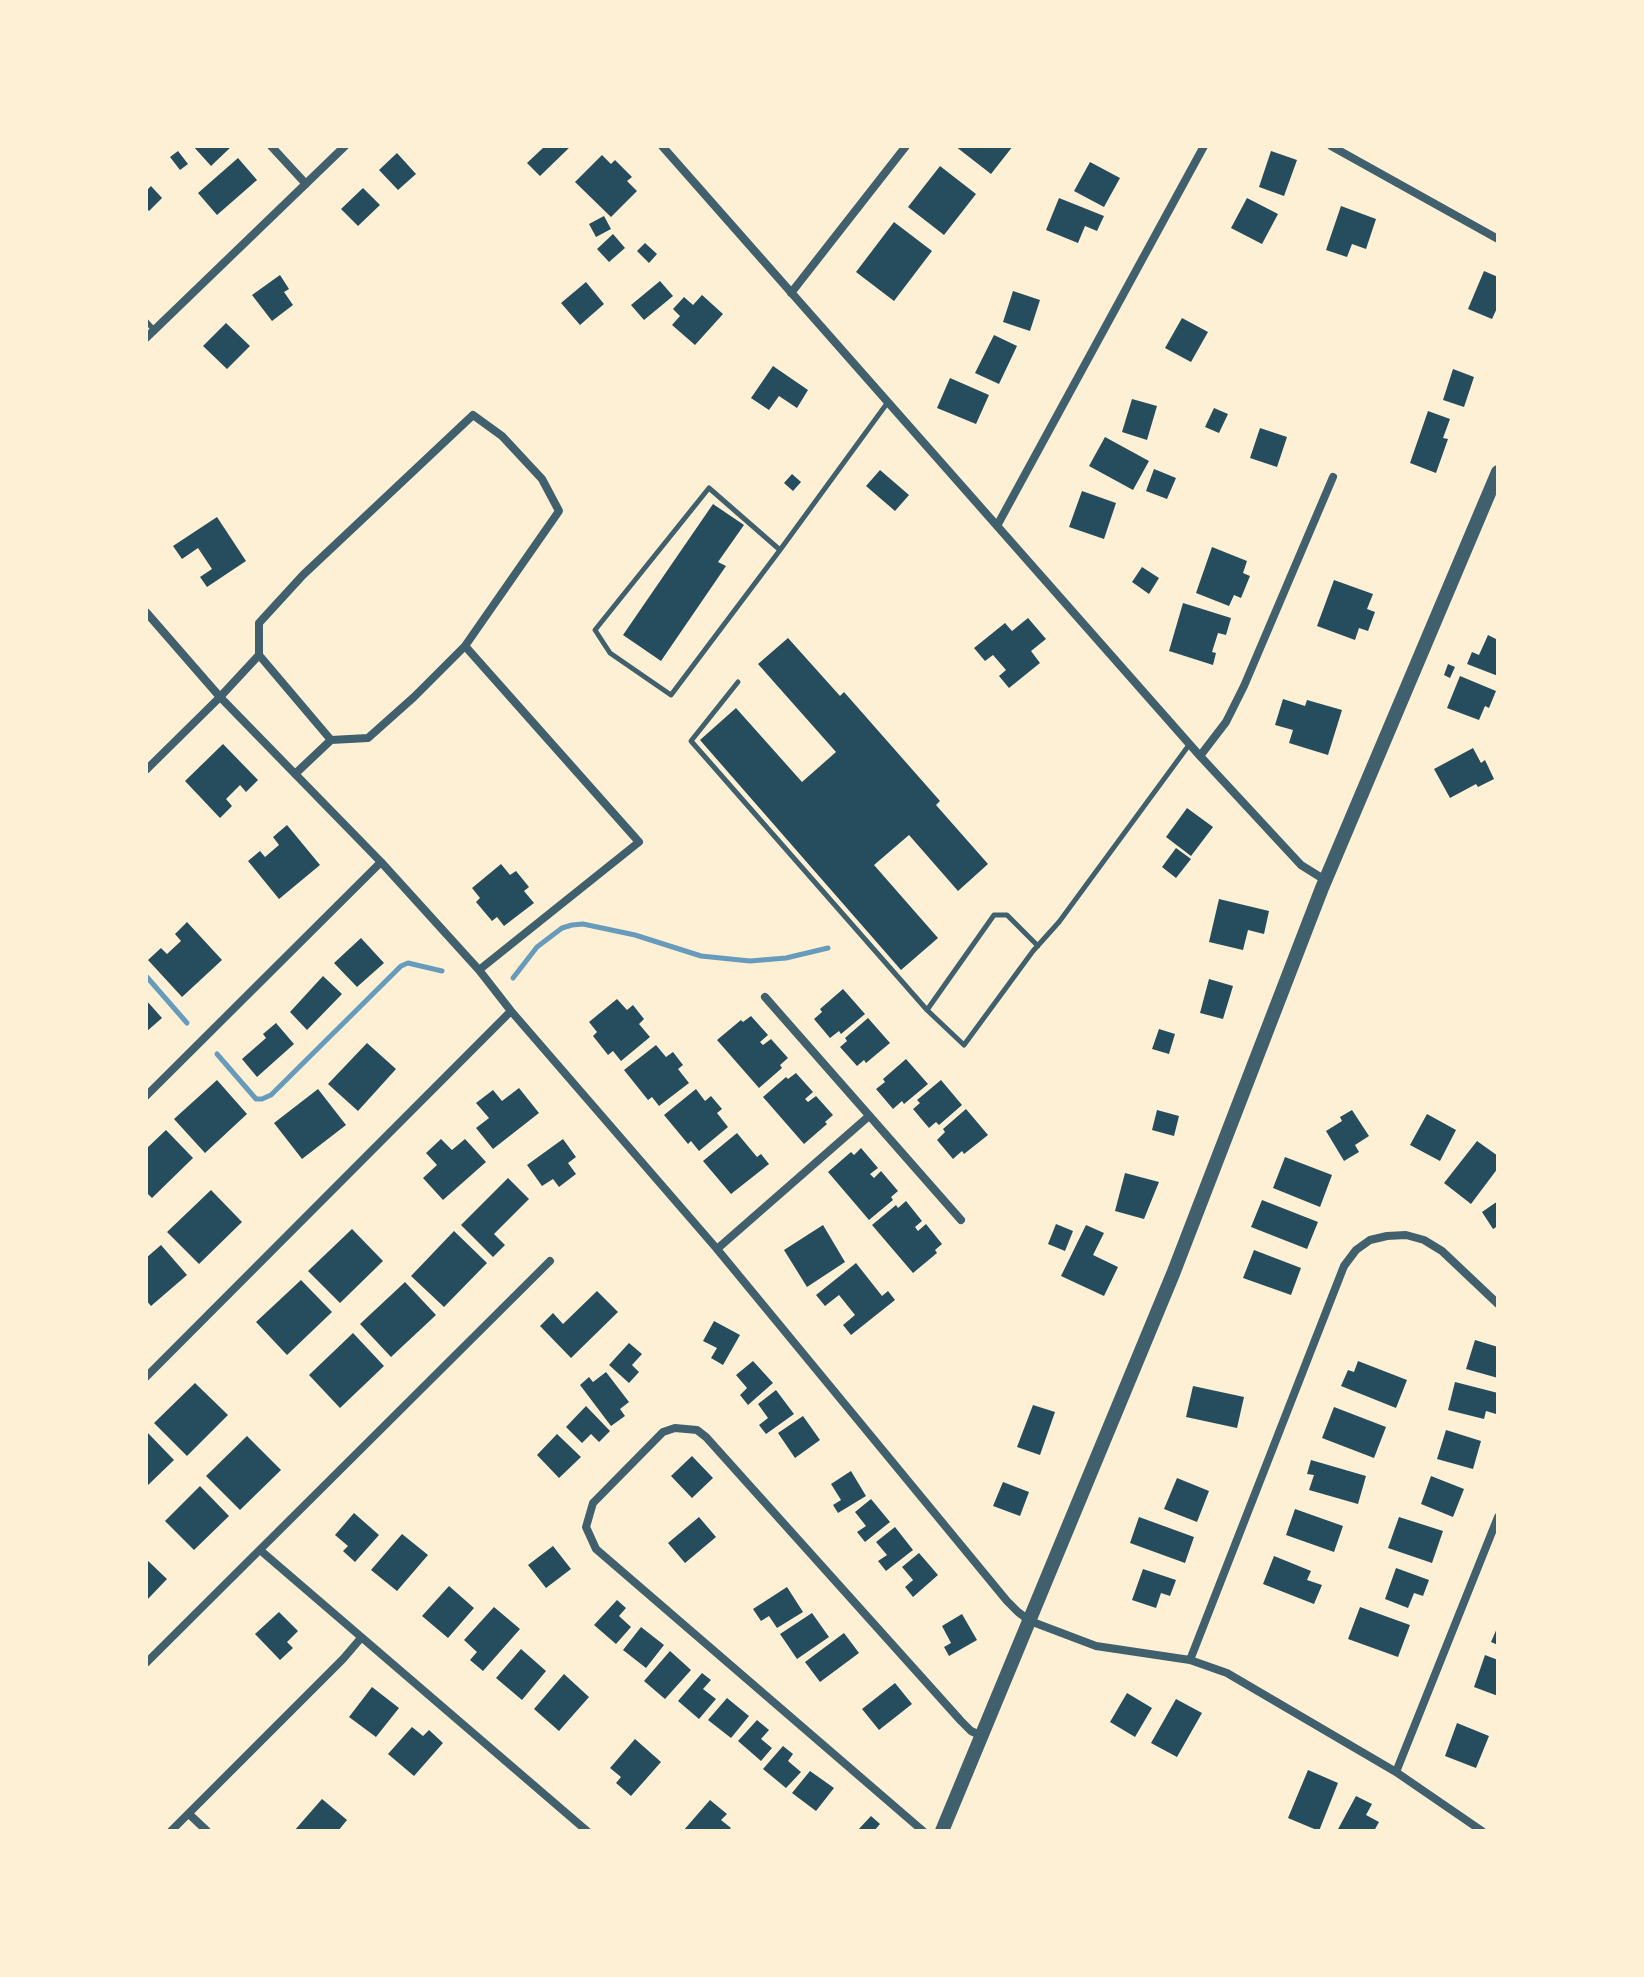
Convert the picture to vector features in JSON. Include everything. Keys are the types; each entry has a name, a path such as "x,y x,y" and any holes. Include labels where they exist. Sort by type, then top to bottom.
{"street":[{"path":"271,146 306,184"},
{"path":"146,338 345,146"},
{"path":"662,146 1200,756 1301,865 1325,880"},
{"path":"791,293 906,146"},
{"path":"998,524 1204,146"},
{"path":"1331,146 1498,239"},
{"path":"295,774 331,740 368,738 465,646 559,511 542,479 502,436 473,415 303,575 259,623 259,655 331,740"},
{"path":"942,1831 1173,1274 1325,880 1498,472"},
{"path":"1200,756 1226,722 1244,686 1333,477"},
{"path":"146,612 220,697 381,862 479,970 717,1249 1007,1601 1030,1621 1096,1646 1190,1660 1243,1681 1396,1772 1482,1831"},
{"path":"465,646 639,842 479,970"},
{"path":"146,770 259,655"},
{"path":"146,1096 381,862"},
{"path":"765,997 961,1220"},
{"path":"146,1377 511,1011"},
{"path":"717,1249 869,1116"},
{"path":"1190,1660 1344,1266 1363,1244 1387,1236 1406,1235 1433,1245 1498,1304"},
{"path":"146,1663 550,1261"},
{"path":"923,1831 596,1549 586,1527 593,1503 663,1432 675,1428 697,1430 967,1727 982,1736"},
{"path":"1396,1772 1498,1517"},
{"path":"260,1550 587,1831"},
{"path":"171,1831 361,1638"},
{"path":"189,1814 207,1831"}],"lane":[{"path":"146,321 154,330"},
{"path":"780,550 709,488 595,630 610,653 671,695 780,550 888,402"},
{"path":"738,682 691,741 927,1010 964,1045 1190,744"},
{"path":"927,1010 994,915 1007,915 1038,946"}],"building":[{"path":"193,146 232,146 211,166"},
{"path":"545,146 571,146 540,176 527,163"},
{"path":"955,146 1013,146 991,174"},
{"path":"178,151 188,164 180,170 170,157"},
{"path":"1271,151 1297,160 1284,196 1259,187"},
{"path":"397,153 416,174 398,190 379,170"},
{"path":"602,155 611,164 615,160 632,177 627,181 637,191 611,217 575,182"},
{"path":"238,158 257,180 217,215 198,193"},
{"path":"1090,162 1120,178 1104,207 1074,191"},
{"path":"940,166 976,194 944,235 908,207"},
{"path":"151,186 162,198 149,211 146,208 146,191"},
{"path":"363,188 380,205 358,226 341,209"},
{"path":"1059,198 1104,216 1097,231 1085,226 1078,243 1046,230"},
{"path":"1247,198 1278,214 1262,244 1231,228"},
{"path":"1341,206 1376,219 1366,249 1352,244 1347,257 1326,250"},
{"path":"604,216 611,229 596,237 589,224"},
{"path":"894,222 932,251 894,301 856,272"},
{"path":"613,234 625,248 609,262 597,249"},
{"path":"645,243 657,254 649,263 637,251"},
{"path":"1484,271 1498,277 1498,306 1492,319 1468,309"},
{"path":"280,275 289,289 284,292 293,305 272,321 252,295"},
{"path":"660,281 673,296 644,320 631,305"},
{"path":"586,282 604,304 580,325 561,303"},
{"path":"1013,291 1040,300 1030,331 1003,322"},
{"path":"702,295 723,314 695,345 672,325 680,316 673,309 684,297 693,305"},
{"path":"1182,318 1208,332 1191,362 1165,348"},
{"path":"226,323 250,346 227,369 203,346"},
{"path":"994,335 1017,346 999,384 975,373"},
{"path":"773,366 808,390 797,408 779,396 769,410 751,398"},
{"path":"1453,369 1474,377 1464,407 1443,400"},
{"path":"950,378 989,395 976,424 937,408"},
{"path":"1132,399 1157,406 1147,440 1122,432"},
{"path":"1214,408 1228,414 1219,433 1205,427"},
{"path":"1428,411 1450,419 1443,438 1448,439 1436,473 1410,463"},
{"path":"1260,428 1287,437 1277,467 1250,458"},
{"path":"1105,437 1149,461 1133,490 1089,466"},
{"path":"1154,469 1176,478 1167,499 1146,491"},
{"path":"880,470 909,495 895,511 866,486"},
{"path":"792,474 801,482 793,491 784,483"},
{"path":"1082,491 1116,503 1104,539 1069,527"},
{"path":"713,504 744,525 718,562 726,566 661,661 623,635"},
{"path":"217,517 246,561 207,587 200,577 212,569 198,548 182,559 173,546"},
{"path":"1212,547 1247,561 1243,573 1250,576 1241,598 1234,595 1229,606 1196,593"},
{"path":"1142,567 1159,578 1149,594 1132,582"},
{"path":"1334,580 1373,594 1367,609 1375,612 1368,631 1359,628 1355,640 1317,626"},
{"path":"1183,603 1231,618 1226,635 1218,633 1212,652 1216,653 1213,665 1169,651"},
{"path":"1028,618 1046,639 1031,651 1040,663 1009,688 999,676 1006,670 993,655 985,661 974,648 1005,623 1012,631"},
{"path":"1488,635 1498,640 1498,676 1467,664 1472,652 1479,655"},
{"path":"788,638 840,696 844,692 940,801 936,805 988,864 958,891 909,835 874,865 938,938 901,970 700,740 736,708 802,782 836,752 758,664"},
{"path":"1448,664 1455,667 1450,678 1444,675"},
{"path":"1460,676 1496,691 1489,708 1485,706 1479,720 1447,708"},
{"path":"1283,699 1305,706 1307,700 1342,710 1328,755 1289,743 1293,730 1275,725"},
{"path":"223,744 258,780 246,792 240,785 226,799 232,806 220,818 185,781"},
{"path":"1473,748 1481,763 1485,760 1494,779 1478,787 1476,784 1450,798 1434,769"},
{"path":"1187,808 1213,827 1191,856 1166,837"},
{"path":"287,825 320,865 279,899 248,861 260,851 265,857 279,845 273,837"},
{"path":"1176,848 1191,859 1176,878 1162,867"},
{"path":"501,864 510,875 516,871 529,887 524,891 534,903 504,926 497,917 492,921 476,902 480,898 472,888"},
{"path":"1219,899 1269,911 1264,934 1248,930 1243,950 1209,942"},
{"path":"187,922 222,960 182,997 148,960 161,948 167,954 181,941 175,934"},
{"path":"361,938 384,963 357,987 334,963"},
{"path":"323,976 342,994 307,1030 290,1012"},
{"path":"1209,979 1233,986 1223,1019 1200,1013"},
{"path":"843,989 865,1014 841,1034 839,1031 830,1038 814,1019 822,1012 820,1009"},
{"path":"617,999 627,1010 633,1005 644,1019 639,1024 650,1037 621,1061 613,1051 608,1055 593,1036 597,1032 589,1022"},
{"path":"146,1000 162,1018 146,1032"},
{"path":"751,1016 768,1035 760,1042 763,1045 771,1039 788,1058 780,1065 782,1068 759,1088 717,1040 741,1020 743,1022"},
{"path":"868,1018 890,1043 866,1063 864,1060 857,1066 840,1047 847,1041 845,1038"},
{"path":"276,1023 294,1044 257,1077 242,1059 266,1038 263,1034"},
{"path":"1159,1029 1175,1034 1169,1054 1152,1049"},
{"path":"367,1043 396,1069 358,1111 328,1084"},
{"path":"656,1045 666,1057 673,1052 683,1065 678,1069 689,1083 659,1106 652,1097 648,1100 624,1070"},
{"path":"906,1059 928,1084 893,1109 876,1089"},
{"path":"796,1073 813,1092 805,1099 808,1102 816,1096 833,1115 804,1144 763,1097 786,1077 788,1079"},
{"path":"217,1080 247,1114 205,1153 174,1119"},
{"path":"941,1080 962,1105 939,1125 936,1122 929,1128 913,1109 920,1103 917,1100"},
{"path":"519,1088 539,1113 493,1149 476,1128 489,1118 476,1103 493,1090 502,1101"},
{"path":"318,1089 346,1125 302,1159 274,1123"},
{"path":"696,1089 705,1101 711,1096 722,1109 717,1113 728,1127 699,1151 691,1141 688,1144 664,1115"},
{"path":"966,1109 988,1135 953,1159 937,1140 945,1132 943,1129"},
{"path":"1157,1110 1179,1116 1174,1136 1152,1130"},
{"path":"1352,1110 1369,1136 1355,1145 1359,1152 1344,1161 1326,1131"},
{"path":"1427,1114 1456,1130 1440,1161 1410,1145"},
{"path":"166,1130 193,1158 152,1198 146,1192 146,1149"},
{"path":"737,1133 757,1157 761,1154 769,1164 731,1194 703,1161"},
{"path":"441,1139 452,1150 465,1139 486,1162 443,1200 423,1178 437,1165 426,1153"},
{"path":"563,1139 576,1157 568,1163 576,1174 559,1187 553,1179 542,1186 527,1165"},
{"path":"1477,1141 1498,1156 1498,1168 1471,1204 1444,1183"},
{"path":"861,1148 878,1168 870,1174 874,1178 881,1171 898,1191 891,1197 893,1200 869,1220 828,1172 851,1152 854,1155"},
{"path":"1285,1157 1332,1175 1320,1207 1273,1188"},
{"path":"1125,1173 1159,1182 1144,1219 1115,1211"},
{"path":"508,1178 529,1199 494,1234 505,1245 493,1257 461,1225"},
{"path":"211,1190 242,1222 199,1264 167,1232"},
{"path":"1262,1200 1318,1222 1307,1249 1251,1227"},
{"path":"906,1201 922,1221 915,1227 918,1231 926,1224 942,1244 935,1250 937,1253 913,1273 872,1225 896,1205 898,1208"},
{"path":"1498,1201 1498,1226 1493,1229 1482,1212"},
{"path":"1056,1224 1073,1231 1065,1251 1048,1244"},
{"path":"823,1225 845,1262 807,1287 784,1250"},
{"path":"1086,1225 1104,1233 1093,1255 1118,1267 1104,1296 1061,1276"},
{"path":"352,1229 383,1261 340,1303 308,1271"},
{"path":"454,1231 487,1263 444,1307 411,1276"},
{"path":"161,1245 187,1275 151,1306 146,1300 146,1258"},
{"path":"1254,1250 1301,1268 1291,1295 1243,1278"},
{"path":"856,1263 882,1296 888,1291 895,1300 851,1335 843,1325 855,1315 839,1295 825,1306 816,1295"},
{"path":"301,1280 332,1312 287,1355 256,1322"},
{"path":"405,1282 436,1315 391,1357 360,1324"},
{"path":"597,1291 618,1312 571,1358 540,1326 553,1313 563,1324"},
{"path":"714,1321 740,1335 723,1365 711,1358 717,1348 703,1341"},
{"path":"353,1333 384,1366 340,1408 309,1375"},
{"path":"1475,1340 1498,1347 1498,1378 1466,1369"},
{"path":"629,1343 642,1354 632,1365 639,1372 629,1383 609,1365"},
{"path":"753,1361 773,1383 748,1405 740,1395 747,1388 736,1375"},
{"path":"1358,1361 1407,1380 1396,1408 1341,1386 1348,1370 1354,1372"},
{"path":"606,1372 629,1402 620,1409 625,1416 611,1426 580,1385 589,1377 593,1382"},
{"path":"1455,1382 1498,1393 1496,1414 1486,1411 1484,1419 1448,1410"},
{"path":"195,1383 228,1415 187,1456 154,1423"},
{"path":"1193,1386 1244,1397 1237,1428 1186,1417"},
{"path":"776,1390 794,1414 766,1434 759,1425 768,1418 758,1404"},
{"path":"1033,1405 1055,1412 1040,1455 1017,1447"},
{"path":"586,1406 610,1431 599,1442 591,1434 582,1443 566,1427"},
{"path":"1334,1407 1386,1427 1374,1458 1322,1438"},
{"path":"803,1416 820,1440 795,1458 778,1433"},
{"path":"1446,1430 1481,1441 1473,1469 1437,1459"},
{"path":"146,1431 174,1460 146,1487"},
{"path":"557,1434 581,1457 559,1478 537,1455"},
{"path":"247,1436 281,1470 240,1510 206,1476"},
{"path":"692,1456 713,1478 692,1498 671,1476"},
{"path":"1311,1460 1366,1476 1358,1504 1309,1490 1314,1475 1307,1474"},
{"path":"851,1471 866,1496 838,1513 833,1505 841,1500 831,1484"},
{"path":"1431,1476 1464,1489 1453,1517 1421,1504"},
{"path":"1177,1478 1209,1491 1197,1522 1164,1509"},
{"path":"1003,1482 1029,1492 1020,1516 993,1506"},
{"path":"200,1486 229,1516 194,1550 165,1521"},
{"path":"871,1499 890,1522 865,1542 857,1532 866,1526 855,1512"},
{"path":"1295,1509 1343,1526 1334,1552 1286,1535"},
{"path":"354,1513 379,1535 355,1562 343,1551 348,1546 335,1535"},
{"path":"699,1517 716,1537 685,1563 668,1543"},
{"path":"1139,1517 1194,1537 1185,1563 1130,1543"},
{"path":"1399,1517 1443,1531 1432,1563 1388,1548"},
{"path":"895,1527 913,1550 886,1571 878,1561 887,1555 876,1542"},
{"path":"402,1534 428,1555 397,1591 371,1570"},
{"path":"553,1546 571,1569 546,1588 528,1565"},
{"path":"919,1553 938,1575 913,1597 905,1587 913,1580 902,1567"},
{"path":"1274,1556 1311,1571 1307,1580 1322,1585 1314,1604 1263,1584"},
{"path":"146,1559 167,1579 146,1601"},
{"path":"1396,1568 1429,1580 1423,1596 1414,1593 1408,1608 1385,1599"},
{"path":"1143,1569 1176,1580 1170,1596 1161,1593 1156,1608 1132,1600"},
{"path":"449,1586 474,1608 448,1638 422,1616"},
{"path":"787,1587 803,1612 777,1628 769,1616 761,1621 753,1609"},
{"path":"617,1600 626,1608 619,1616 631,1627 616,1644 594,1625"},
{"path":"494,1607 520,1629 483,1671 470,1660 477,1652 464,1640"},
{"path":"1360,1607 1410,1625 1398,1657 1348,1639"},
{"path":"279,1612 298,1631 287,1642 293,1648 280,1660 255,1634"},
{"path":"812,1613 829,1637 797,1659 780,1634"},
{"path":"962,1614 977,1640 949,1656 944,1647 951,1643 942,1626"},
{"path":"1498,1626 1498,1645 1491,1642"},
{"path":"641,1627 664,1645 646,1668 623,1650"},
{"path":"844,1633 859,1653 820,1682 805,1662"},
{"path":"521,1649 546,1671 522,1700 496,1678"},
{"path":"670,1651 691,1670 665,1699 644,1681"},
{"path":"1485,1655 1498,1660 1498,1696 1474,1687"},
{"path":"702,1673 711,1680 703,1689 716,1699 699,1719 678,1701"},
{"path":"564,1674 589,1697 559,1731 534,1709"},
{"path":"895,1683 912,1704 879,1730 862,1709"},
{"path":"372,1687 399,1708 376,1737 349,1717"},
{"path":"1127,1693 1152,1708 1135,1737 1110,1722"},
{"path":"727,1698 749,1716 731,1738 708,1720"},
{"path":"1176,1699 1202,1713 1177,1757 1151,1743"},
{"path":"757,1720 769,1730 761,1739 772,1748 761,1761 738,1741"},
{"path":"1457,1723 1489,1736 1476,1768 1445,1756"},
{"path":"412,1727 423,1736 429,1730 443,1743 414,1776 388,1754"},
{"path":"635,1739 661,1762 631,1796 616,1783 621,1777 610,1768"},
{"path":"783,1746 793,1754 788,1761 801,1772 786,1788 763,1769"},
{"path":"1308,1770 1338,1783 1319,1831 1288,1818"},
{"path":"810,1771 834,1788 816,1811 792,1793"},
{"path":"1356,1796 1372,1804 1366,1815 1379,1822 1374,1831 1337,1831"},
{"path":"322,1799 347,1820 338,1831 294,1831"},
{"path":"710,1800 727,1814 721,1820 731,1828 728,1831 683,1831"},
{"path":"871,1816 880,1824 874,1831 857,1831"}],"waterway":[{"path":"513,978 537,947 562,928 572,925 583,924 635,935 701,956 750,961 786,958 828,948"},
{"path":"217,1054 256,1099 262,1099 271,1095 401,966 408,963 442,971"},
{"path":"146,976 187,1023"}]}
